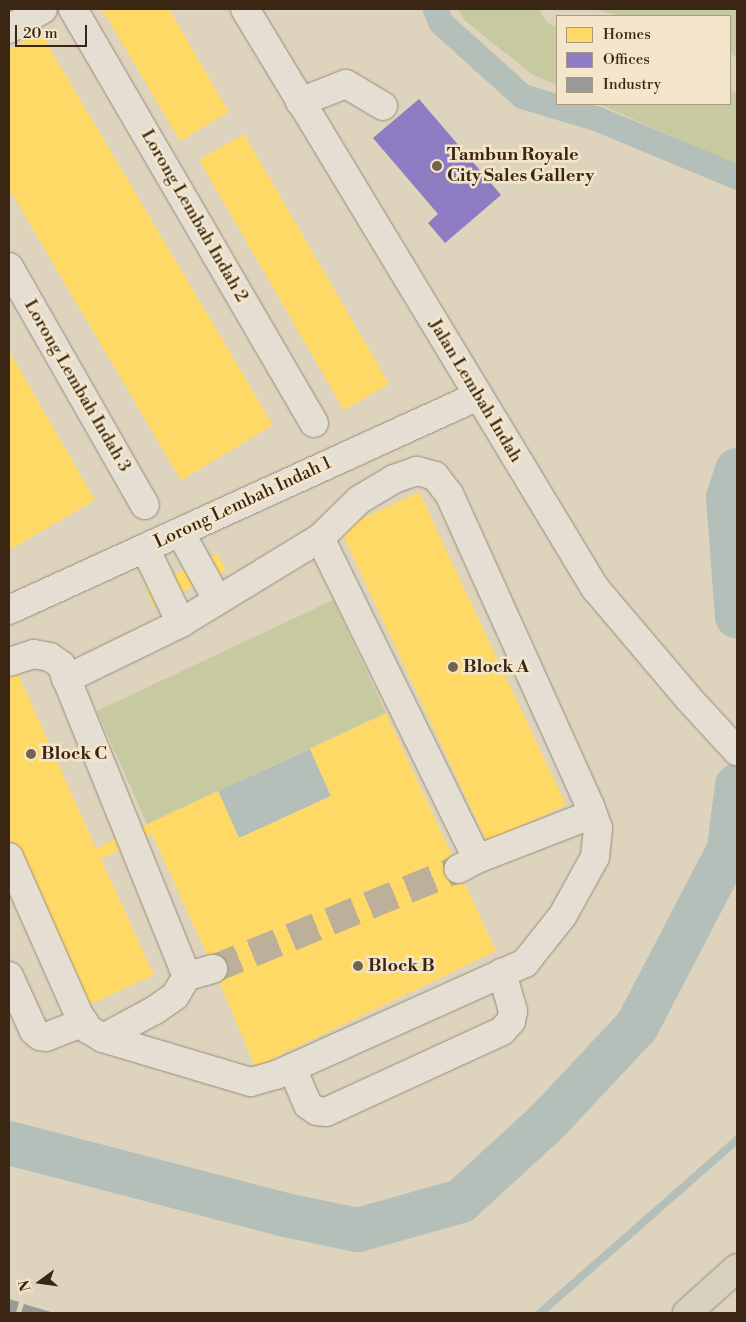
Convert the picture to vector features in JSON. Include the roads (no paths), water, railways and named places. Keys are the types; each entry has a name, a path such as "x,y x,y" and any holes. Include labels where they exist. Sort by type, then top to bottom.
{"main road":[{"path":"687,1313 737,1268"}],"street":[{"path":"9,29 43,9"},
{"name":"Lorong Lembah Indah 2","path":"73,9 314,423"},
{"name":"Jalan Lembah Indah","path":"245,9 595,588 689,699 737,751"},
{"path":"300,102 346,84 383,106"},
{"name":"Lorong Lembah Indah 3","path":"9,267 145,505"},
{"name":"Lorong Lembah Indah 1","path":"9,610 478,396"},
{"path":"9,856 93,1030 220,1074 251,1082 276,1076 525,963 564,916 595,857 598,828 593,814 449,494 435,476 417,471 394,479 359,500 320,538 217,599 181,623 66,678"},
{"path":"180,532 217,599"},
{"path":"320,538 467,864 593,814"},
{"path":"145,548 181,623"},
{"path":"9,662 34,654 50,657 61,665 183,967 201,971 175,996 155,1010 93,1030 46,1037 40,1036 34,1031 9,976"},
{"path":"292,1068 308,1105 317,1111 326,1112 502,1031 511,1021 513,1011 502,973"}],"waterway":[{"path":"435,9 441,23 522,96 598,119 737,177"},
{"path":"737,470 728,497 737,617"},
{"path":"9,1143 285,1215 358,1230 461,1201 549,1120 637,1026 729,849 737,785"},
{"path":"540,1313 737,1140"}],"tunnel":[{"path":"213,969 458,869"}],"place":[{"name":"Tambun Royale City Sales Gallery","path":"437,166"},
{"name":"Block A","path":"453,667"},
{"name":"Block C","path":"31,754"},
{"name":"Block B","path":"358,966"}]}
